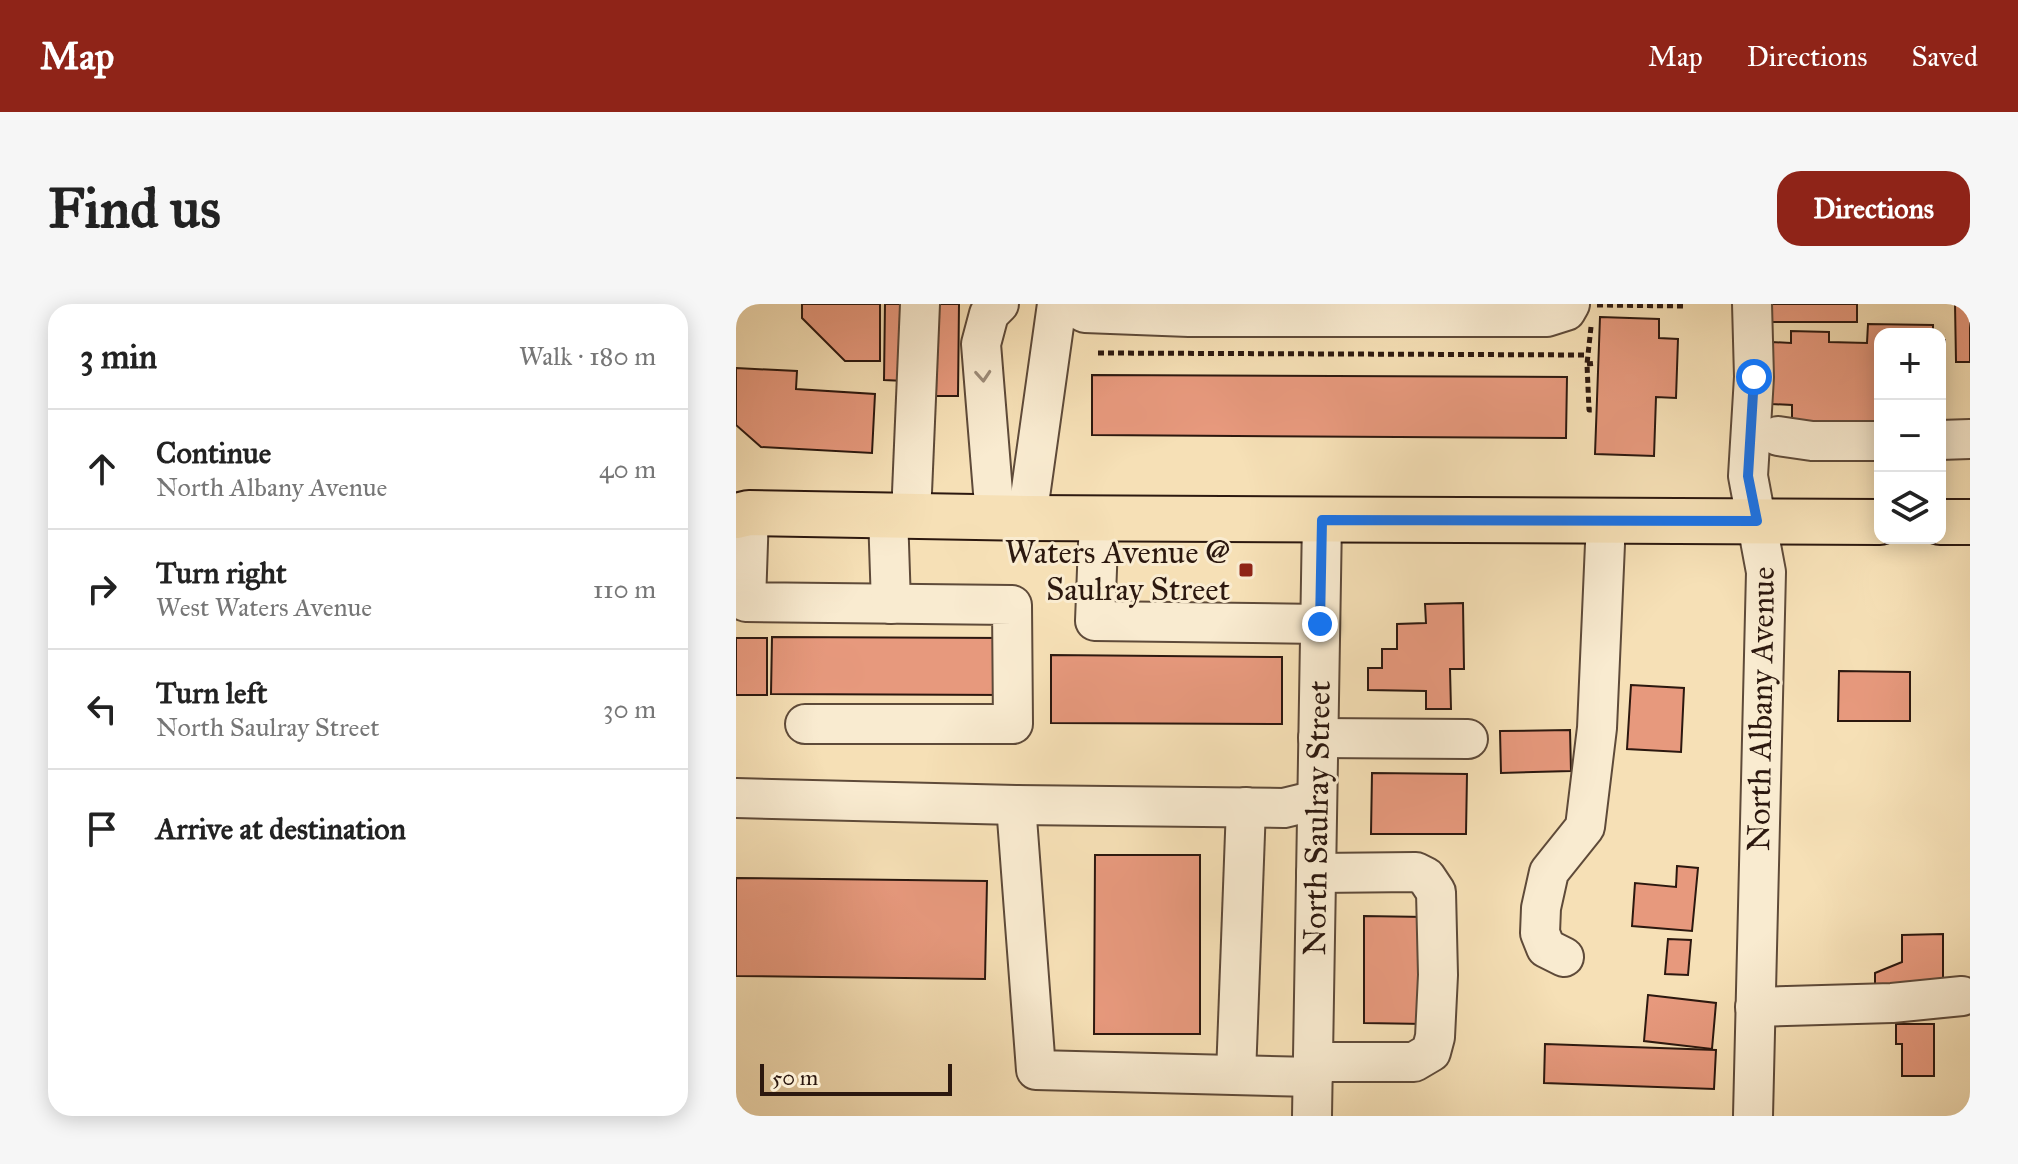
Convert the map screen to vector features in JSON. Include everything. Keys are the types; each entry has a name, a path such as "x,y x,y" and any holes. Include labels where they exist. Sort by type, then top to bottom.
{"main road":[{"path":"740,512 1011,518 1874,522"},
{"path":"1946,522 1970,522"}],"street":[{"path":"891,604 920,304"},
{"path":"999,304 989,314 981,344 1011,518"},
{"path":"1011,518 1057,304"},
{"path":"1068,304 1085,313 1189,317 1547,317 1566,311 1570,304"},
{"name":"North Albany Avenue","path":"1752,304 1754,377 1748,476 1766,572 1753,1116"},
{"path":"1778,436 1812,441 1874,441"},
{"path":"1946,440 1970,439"},
{"path":"740,512 741,602 1012,605 1013,724 805,724"},
{"path":"1099,518 1095,621 1320,624"},
{"name":"North Saulray Street","path":"1312,1116 1322,520"},
{"path":"1564,957 1546,948 1540,933 1541,908 1549,872 1585,827 1597,728 1606,521"},
{"path":"1318,738 1468,739"},
{"path":"736,798 1284,808 1317,800"},
{"path":"1016,805 1036,1070 1236,1075 1414,1062 1431,1052 1435,1037 1438,975 1436,892 1426,877 1416,872 1316,873"},
{"path":"1236,1075 1246,807"},
{"path":"1755,1007 1892,1003 1962,996"}],"path":[{"path":"1595,410 1589,410 1587,364 1594,305 1684,306"},
{"path":"1098,353 1588,355"},
{"path":"1587,364 1597,363"}],"building":[{"path":"802,304 880,304 880,361 845,361 802,318"},
{"path":"885,304 906,304 905,381 884,380"},
{"path":"937,304 959,304 958,396 936,396"},
{"path":"1772,304 1857,304 1857,322 1772,322"},
{"path":"1955,304 1970,304 1970,362 1956,362"},
{"path":"1600,317 1659,319 1659,338 1678,339 1676,398 1656,397 1654,456 1595,454"},
{"path":"1868,324 1933,325 1933,328 1874,328 1874,425 1792,424 1792,405 1772,404 1772,342 1791,343 1791,331 1829,332 1829,342 1867,343"},
{"path":"736,368 797,371 796,389 875,394 872,453 761,447 736,425"},
{"path":"1092,375 1567,377 1566,438 1092,435"},
{"path":"1463,603 1464,669 1450,669 1451,709 1426,709 1426,691 1368,690 1368,668 1382,668 1382,649 1397,649 1397,624 1426,623 1425,604"},
{"path":"772,637 1007,638 1007,695 771,694"},
{"path":"736,638 767,638 767,695 736,695"},
{"path":"1051,655 1282,657 1282,724 1051,723"},
{"path":"1839,671 1910,672 1910,721 1838,721"},
{"path":"1631,685 1684,688 1681,752 1627,749"},
{"path":"1570,730 1571,771 1501,773 1500,731"},
{"path":"1372,773 1467,774 1466,834 1371,834"},
{"path":"1095,855 1200,855 1200,1034 1094,1034"},
{"path":"1677,866 1698,868 1692,931 1632,926 1635,883 1676,887"},
{"path":"736,878 987,881 985,979 736,976"},
{"path":"1364,916 1426,917 1425,1024 1364,1023"},
{"path":"1943,934 1943,985 1875,987 1875,973 1902,962 1902,935"},
{"path":"1668,939 1691,940 1688,975 1665,974"},
{"path":"1648,995 1716,1003 1712,1049 1644,1041"},
{"path":"1896,1024 1934,1024 1934,1076 1902,1076 1902,1044 1896,1044"},
{"path":"1545,1044 1716,1050 1714,1089 1544,1083"}],"place":[{"name":"Waters Avenue @ Saulray Street","path":"1246,570"}],"route":[{"path":"1320,624 1322,520 1757,521 1748,476 1754,377"}]}
